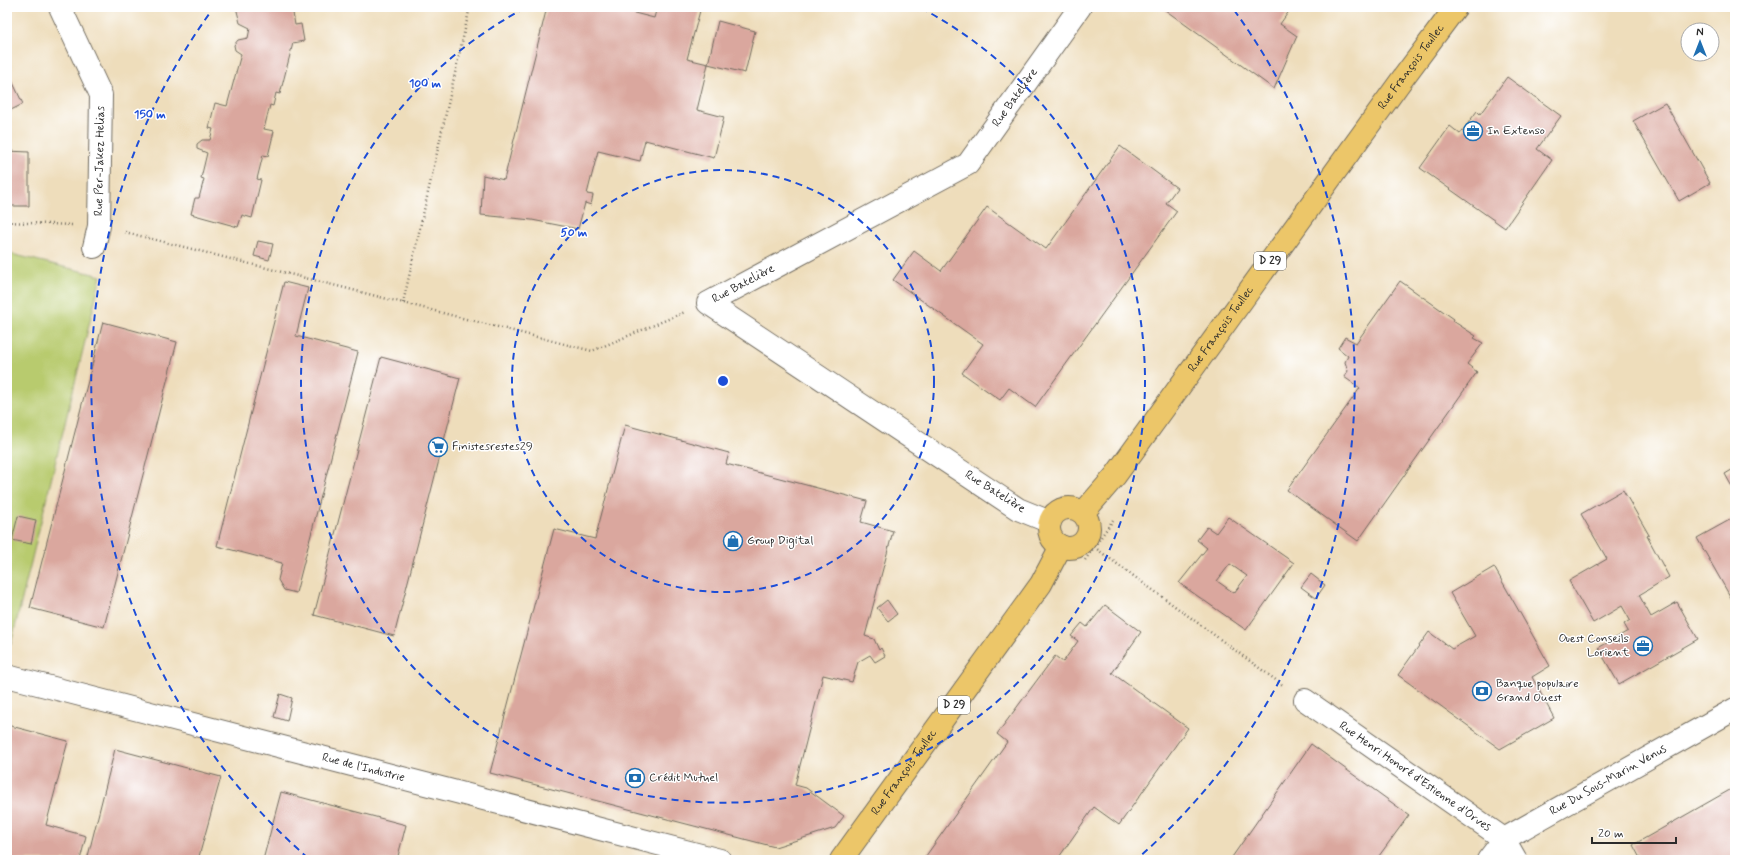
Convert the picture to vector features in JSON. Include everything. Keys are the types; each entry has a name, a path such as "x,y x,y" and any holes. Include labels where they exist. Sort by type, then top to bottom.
{"main road":[{"name":"Rue François Toullec","path":"1083,513 1115,476 1398,84 1456,7"},
{"path":"1064,508 1074,508 1083,513 1088,522 1087,536 1076,547 1066,548 1061,546 1052,538 1049,530 1050,522 1055,513 1064,508"},
{"name":"Rue François Toullec","path":"841,860 1041,584 1061,546"}],"street":[{"name":"Rue Batelière","path":"1050,522 1018,509 708,302 968,164 1080,7"},
{"name":"Rue Per-Jakez Helias","path":"64,8 101,95 99,226 94,247"},
{"name":"Rue de l'Industrie","path":"7,676 720,860"},
{"name":"Rue Henri Honoré d'Estienne d'Orves","path":"1305,700 1504,839 1516,860"},
{"name":"Rue Du Sous-Marin Venus","path":"1488,860 1504,839 1735,709"}],"path":[{"path":"403,303 470,7"},
{"path":"7,222 99,226 592,351 708,302"},
{"path":"1094,547 1305,700"}],"green space":[{"path":"7,253 101,276 11,644 7,643"}],"building":[{"path":"236,7 311,7 311,9 293,13 295,25 301,24 304,41 293,43 280,94 276,93 273,106 270,105 264,129 274,131 268,156 263,155 257,179 261,180 252,218 242,215 238,227 191,214 195,198 199,198 204,179 201,178 207,153 197,149 197,144 202,140 210,140 213,129 209,128 215,103 227,106 241,54 235,50 234,45 238,40 248,38 250,28 240,23"},
{"path":"547,7 611,7 654,18 657,7 701,7 687,59 708,64 697,110 724,117 714,158 645,140 640,161 598,151 587,194 593,195 591,205 585,203 578,229 532,220 481,215 483,175 504,180"},
{"path":"1161,7 1292,7 1280,24 1297,36 1274,89"},
{"path":"718,21 755,31 745,73 708,64"},
{"path":"7,70 23,104 7,112"},
{"path":"1507,77 1561,116 1537,149 1552,160 1505,228 1420,168 1450,126 1460,134 1477,111 1480,114"},
{"path":"1665,103 1710,183 1679,201 1633,121"},
{"path":"1120,146 1177,188 1166,203 1177,211 1035,407 1009,388 1000,400 962,373 983,344 893,280 914,251 941,271 987,207 1046,249"},
{"path":"7,151 29,152 29,206 7,206"},
{"path":"258,241 273,244 269,260 254,256"},
{"path":"1400,281 1454,319 1453,321 1476,336 1474,338 1483,343 1467,364 1477,372 1358,541 1287,490 1360,388 1344,377 1348,371 1345,362 1348,356 1338,348 1345,337 1356,343"},
{"path":"284,282 308,288 296,336 358,352 296,593 284,590 278,580 282,563 217,546"},
{"path":"103,322 177,342 104,627 30,608"},
{"path":"381,357 460,378 394,636 314,615"},
{"path":"625,425 729,453 726,464 867,501 861,522 893,531 865,636 874,639 879,650 881,648 885,656 875,662 870,655 858,662 852,682 823,675 795,785 806,788 844,816 835,828 775,847 490,773 554,529 595,539"},
{"path":"1735,468 1735,492 1725,474"},
{"path":"1623,490 1649,535 1647,536 1669,577 1639,595 1651,617 1677,602 1698,639 1619,684 1598,648 1628,631 1624,624 1630,620 1622,606 1593,623 1569,581 1607,559 1581,514"},
{"path":"18,516 36,520 31,544 12,540"},
{"path":"1228,517 1294,563 1246,630 1179,583 1207,548 1197,540 1207,527 1216,533","holes":["1230,564 1247,576 1234,593 1217,581"]},
{"path":"1735,517 1735,605 1697,538"},
{"path":"1494,567 1550,666 1532,677 1554,718 1500,749 1398,675 1429,632 1452,649 1475,636 1450,593"},
{"path":"1311,574 1325,585 1316,598 1301,587"},
{"path":"887,600 897,614 888,621 877,608"},
{"path":"1105,605 1141,632 1112,673 1188,728 1119,825 1094,807 1057,860 923,860 1007,742 997,734 1055,656 1063,662 1078,641 1071,636 1082,623 1087,627"},
{"path":"280,694 292,698 287,721 274,717"},
{"path":"7,725 68,741 46,825 86,836 80,860 7,860"},
{"path":"1311,744 1409,815 1376,860 1230,860"},
{"path":"115,749 221,777 198,860 87,860"},
{"path":"1735,787 1735,860 1641,860 1633,845"},
{"path":"281,792 406,825 397,860 263,860"}],"place":[{"name":"In Extenso","path":"1473,131"},
{"name":"Finistesrestes29","path":"438,447"},
{"name":"Group Digital","path":"733,541"},
{"name":"Ouest Conseils Lorient","path":"1643,646"},
{"name":"Banque populaire Grand Ouest","path":"1482,691"},
{"name":"Crédit Mutuel","path":"635,778"}]}
